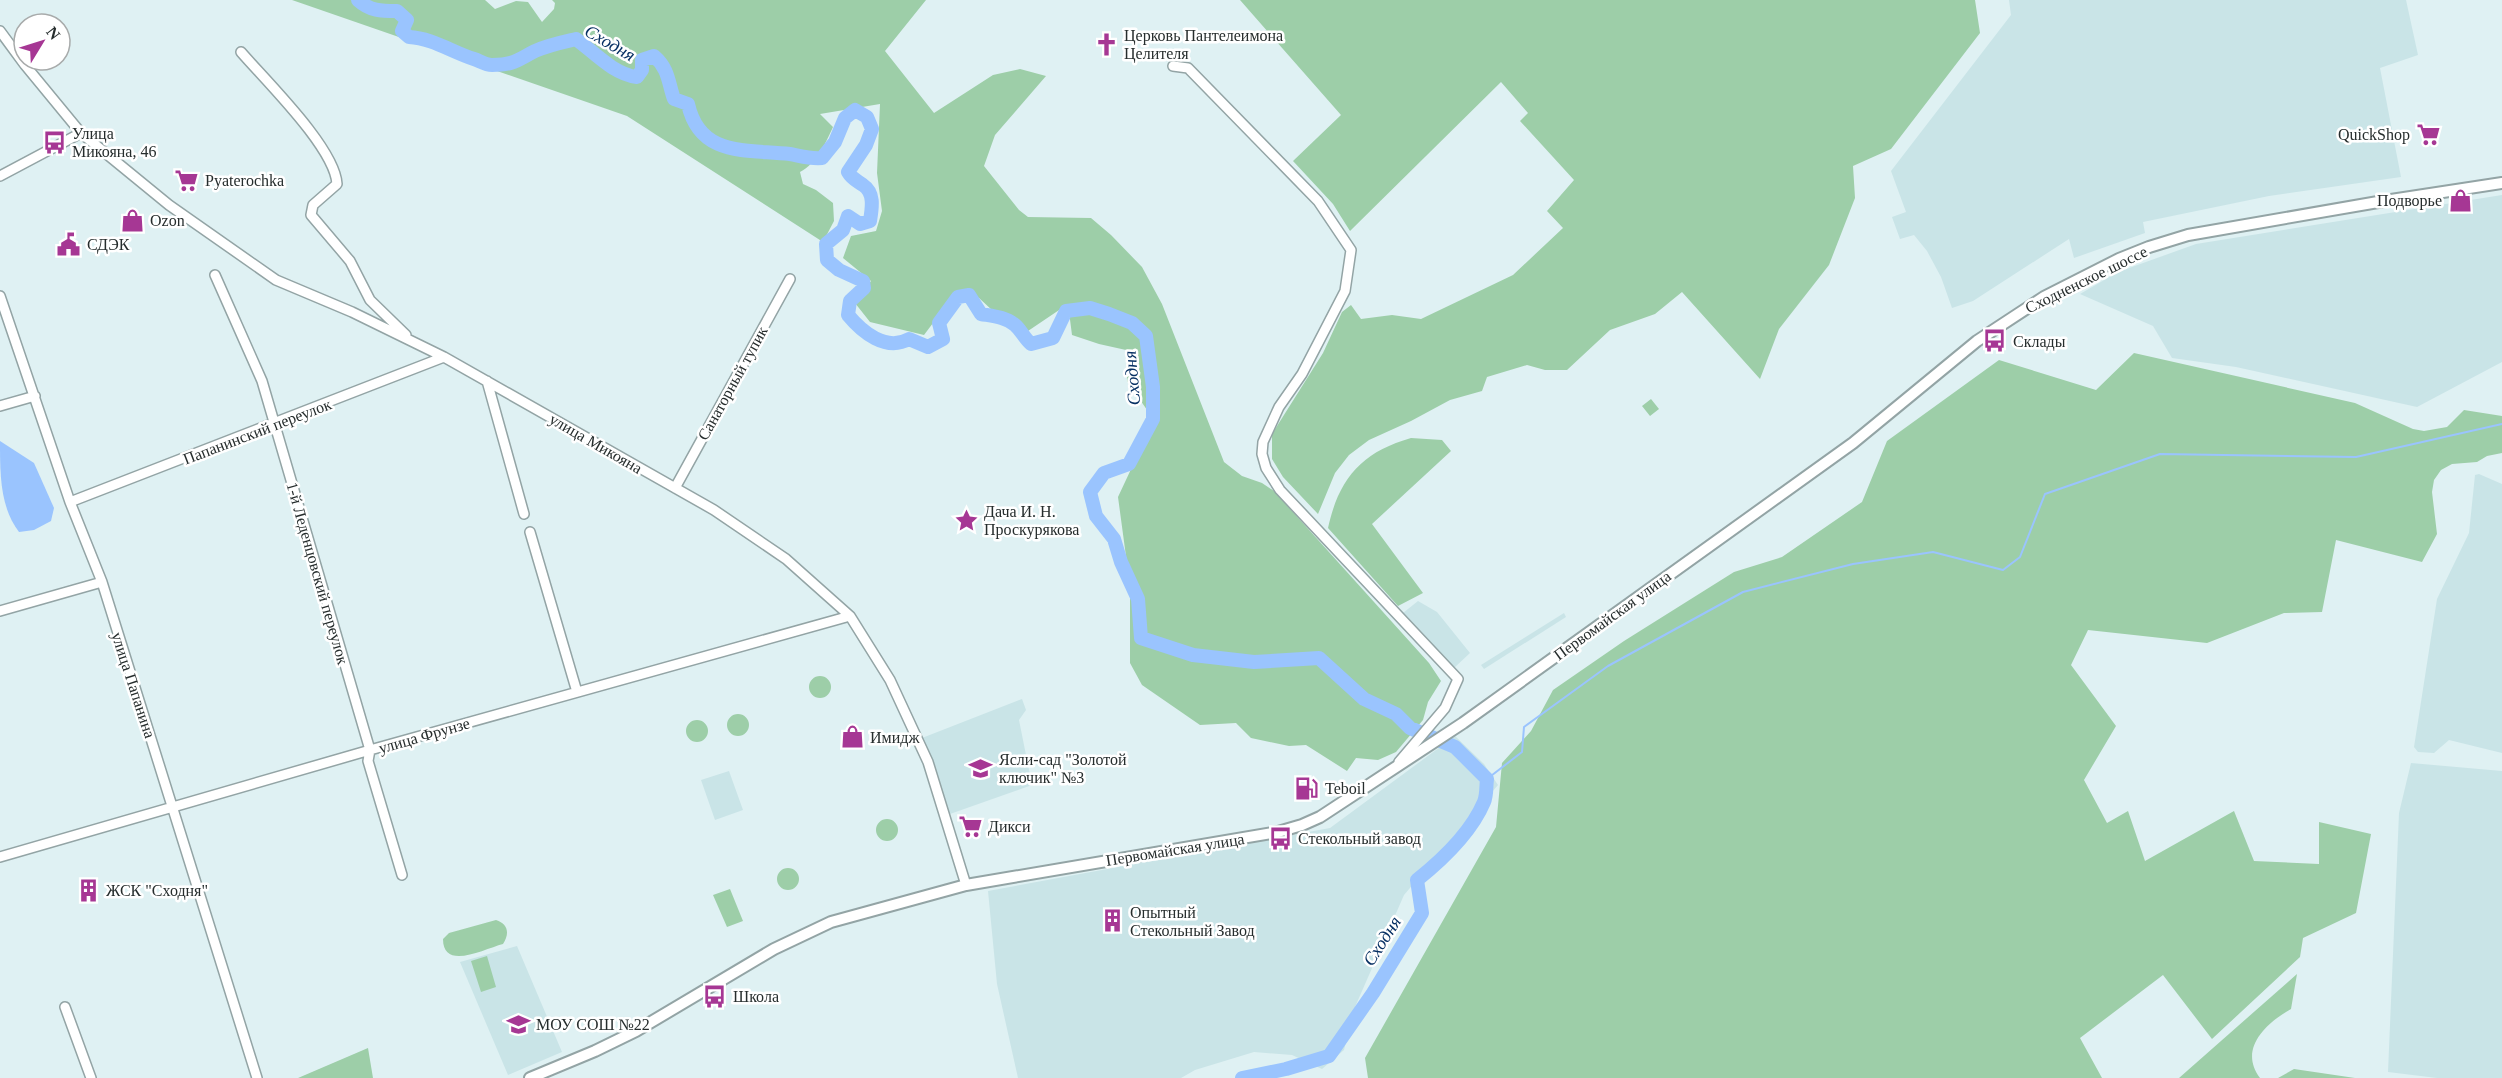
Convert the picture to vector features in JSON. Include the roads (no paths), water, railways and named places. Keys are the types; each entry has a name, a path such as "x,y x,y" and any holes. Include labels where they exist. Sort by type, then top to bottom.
{"main road":[{"name":"Сходненское шоссе","path":"1853,443 1977,341 2023,309 2083,277 2149,247 2188,235 2236,225 2502,183"},
{"name":"Первомайская улица","path":"530,1078 544,1075 636,1031 796,937 831,922 966,885 1291,829 1334,809 1394,769 1418,747 1463,723 1853,443"}],"street":[{"name":"улица Микояна","path":"0,31 81,133 170,205 276,280 444,357 714,510 786,559 850,616 891,680 928,762 966,885"},
{"path":"241,52 302,120 336,173 337,184 313,205 311,215 350,261 370,300 412,341"},
{"path":"1173,66 1188,68 1271,151 1318,201 1350,250 1345,291 1302,374 1279,407 1263,442 1262,454 1266,468 1281,490 1458,679 1445,708 1431,725 1418,747"},
{"path":"0,176 81,133"},
{"name":"1-й Леденцовский переулок","path":"215,276 262,381 370,750 368,761 402,875"},
{"name":"Санаторный тупик","path":"675,488 790,279"},
{"name":"улица Папанина","path":"0,296 70,502 102,582 257,1078"},
{"name":"Папанинский переулок","path":"70,502 274,425 444,357"},
{"path":"487,381 524,514"},
{"path":"0,406 35,396"},
{"path":"530,532 577,692"},
{"path":"0,611 102,582"},
{"name":"улица Фрунзе","path":"0,857 370,750 850,616"},
{"path":"65,1007 91,1078"}],"water":[{"path":"0,441 34,463 54,508 51,521 34,530 19,532 8,512 2,490"}],"waterway":[{"name":"Сходня","path":"358,0 376,10 397,11 407,20 402,31 409,37 434,43 489,65 511,63 545,47 576,39 620,72 637,77 642,70 642,60 654,56 665,71 674,99 688,104 694,121 703,134 714,142 728,147 822,158 835,142 845,118 855,110 867,117 872,129 866,145 848,172 867,188 871,196 870,221 860,224 848,216 843,230 826,244 827,260 839,270 863,281 864,288 850,301 848,315 860,328 883,342 892,343 909,339 928,347 943,339 939,323 958,297 969,295 981,314 1011,322 1031,344 1053,338 1066,311 1090,308 1132,323 1146,336 1153,387 1153,419 1129,464 1104,473 1090,492 1096,516 1114,539 1121,562 1138,599 1141,638 1193,655 1254,662 1319,658 1364,699 1396,714 1410,728 1455,747 1487,779 1485,799 1472,824 1446,855 1417,880 1422,913 1373,993 1329,1056 1286,1069 1242,1078"},
{"path":"1487,779 1522,752 1524,727 1608,666 1743,592 1853,564 1933,552 2003,570 2020,557 2045,494 2160,454 2356,457 2502,424"}],"place":[{"name":"Церковь Пантелеимона Целителя","path":"1106,44"},
{"name":"QuickShop","path":"2428,134"},
{"name":"Улица Микояна, 46","path":"54,142"},
{"name":"Pyaterochka","path":"187,180"},
{"name":"Подворье","path":"2460,200"},
{"name":"Ozon","path":"132,220"},
{"name":"СДЭК","path":"69,244"},
{"name":"Склады","path":"1995,341"},
{"name":"Дача И. Н. Проскурякова","path":"966,520"},
{"name":"Имидж","path":"852,737"},
{"name":"Ясли-сад \"Золотой ключик\" №3","path":"981,768"},
{"name":"Teboil","path":"1307,788"},
{"name":"Дикси","path":"970,826"},
{"name":"Стекольный завод","path":"1280,838"},
{"name":"ЖСК \"Сходня\"","path":"88,890"},
{"name":"Опытный Стекольный Завод","path":"1112,921"},
{"name":"Школа","path":"715,996"},
{"name":"МОУ СОШ №22","path":"518,1024"}]}
